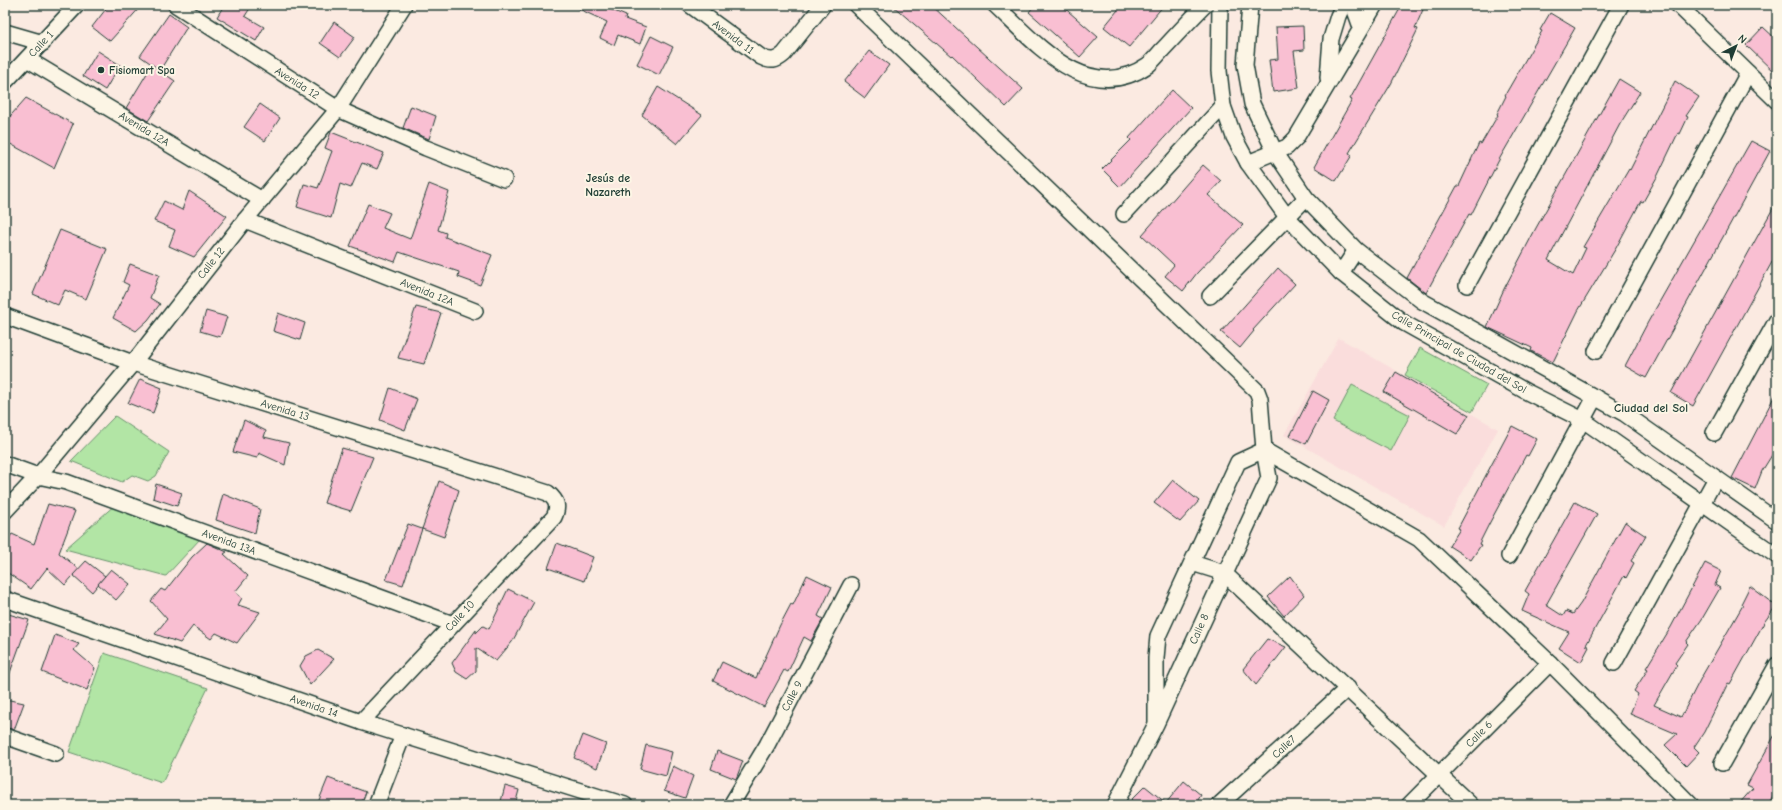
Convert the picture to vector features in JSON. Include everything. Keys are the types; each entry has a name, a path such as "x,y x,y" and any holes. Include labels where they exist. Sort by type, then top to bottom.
{"street":[{"name":"Calle 1","path":"5,82 77,5"},
{"name":"Avenida 12","path":"176,5 338,109 426,148 504,179"},
{"name":"Calle 12","path":"5,511 38,476 133,363 245,220 338,109 404,5"},
{"name":"Avenida 11","path":"690,5 761,57 769,61 778,59 823,5"},
{"name":"Calle 8","path":"856,5 1257,391 1260,398 1268,478 1156,724 1115,805"},
{"path":"995,5 1052,56 1069,69 1087,77 1103,78 1118,77 1148,65 1205,5"},
{"name":"Calle Principal de Ciudad del Sol","path":"1220,5 1219,71 1223,106 1234,137 1248,163 1287,217 1341,273 1404,322 1527,392 1583,420 1777,556"},
{"path":"1250,5 1245,65 1252,104 1275,152 1306,198 1356,250 1422,301 1625,414 1777,521"},
{"path":"1326,87 1330,72 1331,39 1343,5"},
{"path":"1353,5 1361,27"},
{"path":"1248,163 1287,147 1296,138 1375,5"},
{"path":"1467,285 1621,5"},
{"path":"1678,5 1777,102"},
{"path":"5,32 43,42"},
{"name":"Avenida 12A","path":"27,59 262,200"},
{"path":"1596,351 1748,73"},
{"path":"1124,214 1223,106"},
{"path":"1210,296 1306,198"},
{"name":"Avenida 12A","path":"245,220 475,311"},
{"path":"1341,273 1356,250"},
{"name":"Avenida 13","path":"5,316 133,363 548,493 556,500 558,509"},
{"path":"1714,433 1777,320"},
{"path":"1509,556 1595,397"},
{"path":"1156,724 1156,658 1158,636 1238,462 1264,450 1419,539 1550,663 1691,805"},
{"name":"Avenida 13A","path":"5,464 38,476 66,482 453,624"},
{"path":"1614,663 1716,478"},
{"name":"Calle 10","path":"362,722 554,517 558,509"},
{"path":"1192,563 1224,573 1348,688 1470,805"},
{"name":"Calle 9","path":"731,805 766,745 850,585"},
{"name":"Avenida 14","path":"5,599 362,722 625,805"},
{"name":"Calle 6","path":"1409,805 1550,663"},
{"path":"1722,763 1777,665"},
{"name":"Calle7","path":"1219,805 1348,688"},
{"path":"376,805 403,735"},
{"path":"5,736 56,754"}],"shaded area":[{"path":"1339,338 1498,429 1444,526 1284,435"}],"green space":[{"path":"1420,348 1487,385 1472,412 1405,375"},
{"path":"1352,385 1410,415 1391,451 1333,421"},
{"path":"115,416 169,452 156,476 148,481 132,475 122,482 71,461"},
{"path":"116,504 200,539 166,576 65,549"},
{"path":"104,653 208,688 162,783 69,752"}],"building":[{"path":"109,5 142,5 110,41 92,27"},
{"path":"224,5 252,5 245,16 264,27 256,41 217,17"},
{"path":"581,5 600,5 626,16 625,19 646,27 640,44 618,35 614,45 600,38 607,22 579,9"},
{"path":"892,5 931,5 1023,89 1006,107 952,55 951,56"},
{"path":"1035,5 1061,5 1098,37 1080,57 1029,12"},
{"path":"1122,5 1164,5 1129,47 1104,27"},
{"path":"1402,5 1425,5 1415,28 1418,29 1391,84 1349,153 1352,155 1336,181 1314,167 1352,100 1350,99"},
{"path":"1550,13 1575,28 1500,158 1471,215 1469,214 1426,293 1407,278 1457,186 1459,186 1479,143 1481,144 1498,115 1497,114 1506,96 1505,95 1542,31 1540,30"},
{"path":"169,14 187,27 160,70 140,56"},
{"path":"334,22 355,37 340,57 320,43"},
{"path":"1303,26 1304,50 1294,51 1299,88 1273,92 1269,60 1278,59 1276,27"},
{"path":"1763,27 1777,40 1777,75 1746,45"},
{"path":"651,36 673,47 659,75 637,64"},
{"name":"Fisiomart Spa","path":"98,51 120,65 105,90 83,76"},
{"path":"869,51 889,65 865,98 844,82"},
{"path":"152,65 175,81 148,121 126,108"},
{"path":"1619,79 1640,92 1620,124 1548,260 1573,275 1586,248 1583,247 1629,169 1630,170 1675,81 1699,97 1686,116 1688,117 1680,134 1678,133 1643,202 1641,201 1616,248 1578,311 1553,362 1531,351 1532,348 1487,327 1504,289 1536,228"},
{"path":"658,87 702,115 677,144 642,115"},
{"path":"1172,90 1191,108 1120,187 1102,169 1131,140 1129,138"},
{"path":"26,98 73,124 54,168 5,141 5,122"},
{"path":"260,104 280,118 265,141 244,127"},
{"path":"411,106 436,116 429,139 403,128"},
{"path":"331,132 384,153 377,169 362,163 351,188 340,184 331,218 297,207 304,184 318,188 332,151 325,148"},
{"path":"1751,141 1770,151 1646,378 1625,366 1648,322"},
{"path":"1203,165 1221,181 1208,195 1243,225 1197,273 1183,291 1165,276 1174,265 1142,235"},
{"path":"429,184 449,192 438,230 446,233 445,237 492,255 480,285 458,277 459,272 399,252 395,262 350,246 368,204 390,213 383,228 410,239"},
{"path":"189,191 227,216 194,257 169,246 175,230 154,221 164,201 182,210"},
{"path":"1777,201 1777,253 1693,406 1671,393"},
{"path":"60,230 107,249 86,299 65,290 58,305 33,294"},
{"path":"130,264 159,275 150,298 160,304 148,320 136,331 113,318 129,285 123,282"},
{"path":"1278,268 1295,284 1253,330 1254,331 1240,348 1221,332"},
{"path":"416,307 441,313 424,364 398,358"},
{"path":"206,311 227,317 220,337 200,331"},
{"path":"278,313 305,323 300,340 273,331"},
{"path":"1396,372 1469,415 1457,434 1384,392"},
{"path":"140,379 162,388 153,413 128,403"},
{"path":"390,388 417,399 405,430 380,420"},
{"path":"1313,391 1329,400 1306,444 1290,436"},
{"path":"1777,391 1777,447 1762,471 1755,489 1732,478"},
{"path":"244,420 266,431 264,437 289,443 285,465 259,453 257,458 233,452"},
{"path":"1512,426 1537,439 1528,456 1526,455 1479,544 1481,545 1471,560 1449,546 1460,529 1458,528"},
{"path":"342,448 373,457 351,511 324,503"},
{"path":"1173,480 1199,501 1180,522 1154,503"},
{"path":"439,481 459,490 444,537 422,529"},
{"path":"156,484 182,493 177,506 153,498"},
{"path":"223,494 260,509 255,533 216,520"},
{"path":"1575,502 1597,514 1546,605 1563,616 1566,611 1573,614 1581,603 1625,522 1646,536 1631,561 1634,563 1626,578 1624,576 1586,645 1589,647 1581,662 1559,648 1569,632 1522,611 1529,594 1525,591"},
{"path":"48,504 75,511 59,553 79,569 65,585 47,568 31,589 5,571 5,543 12,534 34,544"},
{"path":"408,524 422,529 403,585 386,580"},
{"path":"207,543 227,552 224,554 248,576 235,592 242,598 238,605 260,612 237,643 216,633 211,639 193,626 180,643 155,634 167,619 151,601 161,589 165,591 192,557"},
{"path":"557,543 593,557 584,581 548,568"},
{"path":"86,561 105,576 92,592 73,575"},
{"path":"1705,563 1721,571 1715,585 1720,588 1702,619 1686,642 1688,644 1675,663 1677,665 1654,705 1681,717 1702,676 1743,605 1741,604 1750,586 1776,606 1765,621 1730,684 1728,683 1704,732 1694,747 1699,752 1686,766 1665,745 1677,734 1630,714 1638,694 1634,691 1648,669 1646,668 1671,627"},
{"path":"111,569 130,584 116,600 98,584"},
{"path":"807,575 832,587 818,616 823,619 811,641 804,637 788,672 784,670 764,707 713,681 722,662 756,678 780,625 791,604 793,605"},
{"path":"1290,576 1304,595 1284,616 1268,597"},
{"path":"508,589 534,602 512,642 496,661 476,648 476,671 467,679 456,672 452,663 476,630 476,633 483,626 489,629"},
{"path":"5,613 29,620 7,681 5,681"},
{"path":"55,635 79,644 74,650 95,668 87,690 42,672"},
{"path":"1267,639 1286,647 1256,685 1243,669"},
{"path":"318,650 334,659 310,685 300,666 306,656"},
{"path":"5,699 24,703 14,730 5,727"},
{"path":"1777,731 1777,788 1768,805 1738,805 1753,788 1747,785"},
{"path":"583,735 606,744 597,768 574,758"},
{"path":"646,745 672,752 666,776 640,769"},
{"path":"717,751 743,761 736,779 711,769"},
{"path":"673,766 693,776 685,798 664,791"},
{"path":"328,778 366,792 361,805 317,805"},
{"path":"1184,781 1201,795 1195,805 1126,805 1145,786 1166,803"},
{"path":"505,786 519,790 515,805 500,805"}],"place":[{"name":"Fisiomart Spa","path":"101,70"}],"district":[{"name":"Jesús de Nazareth","path":"608,185"},
{"name":"Ciudad del Sol","path":"1651,408"}]}
